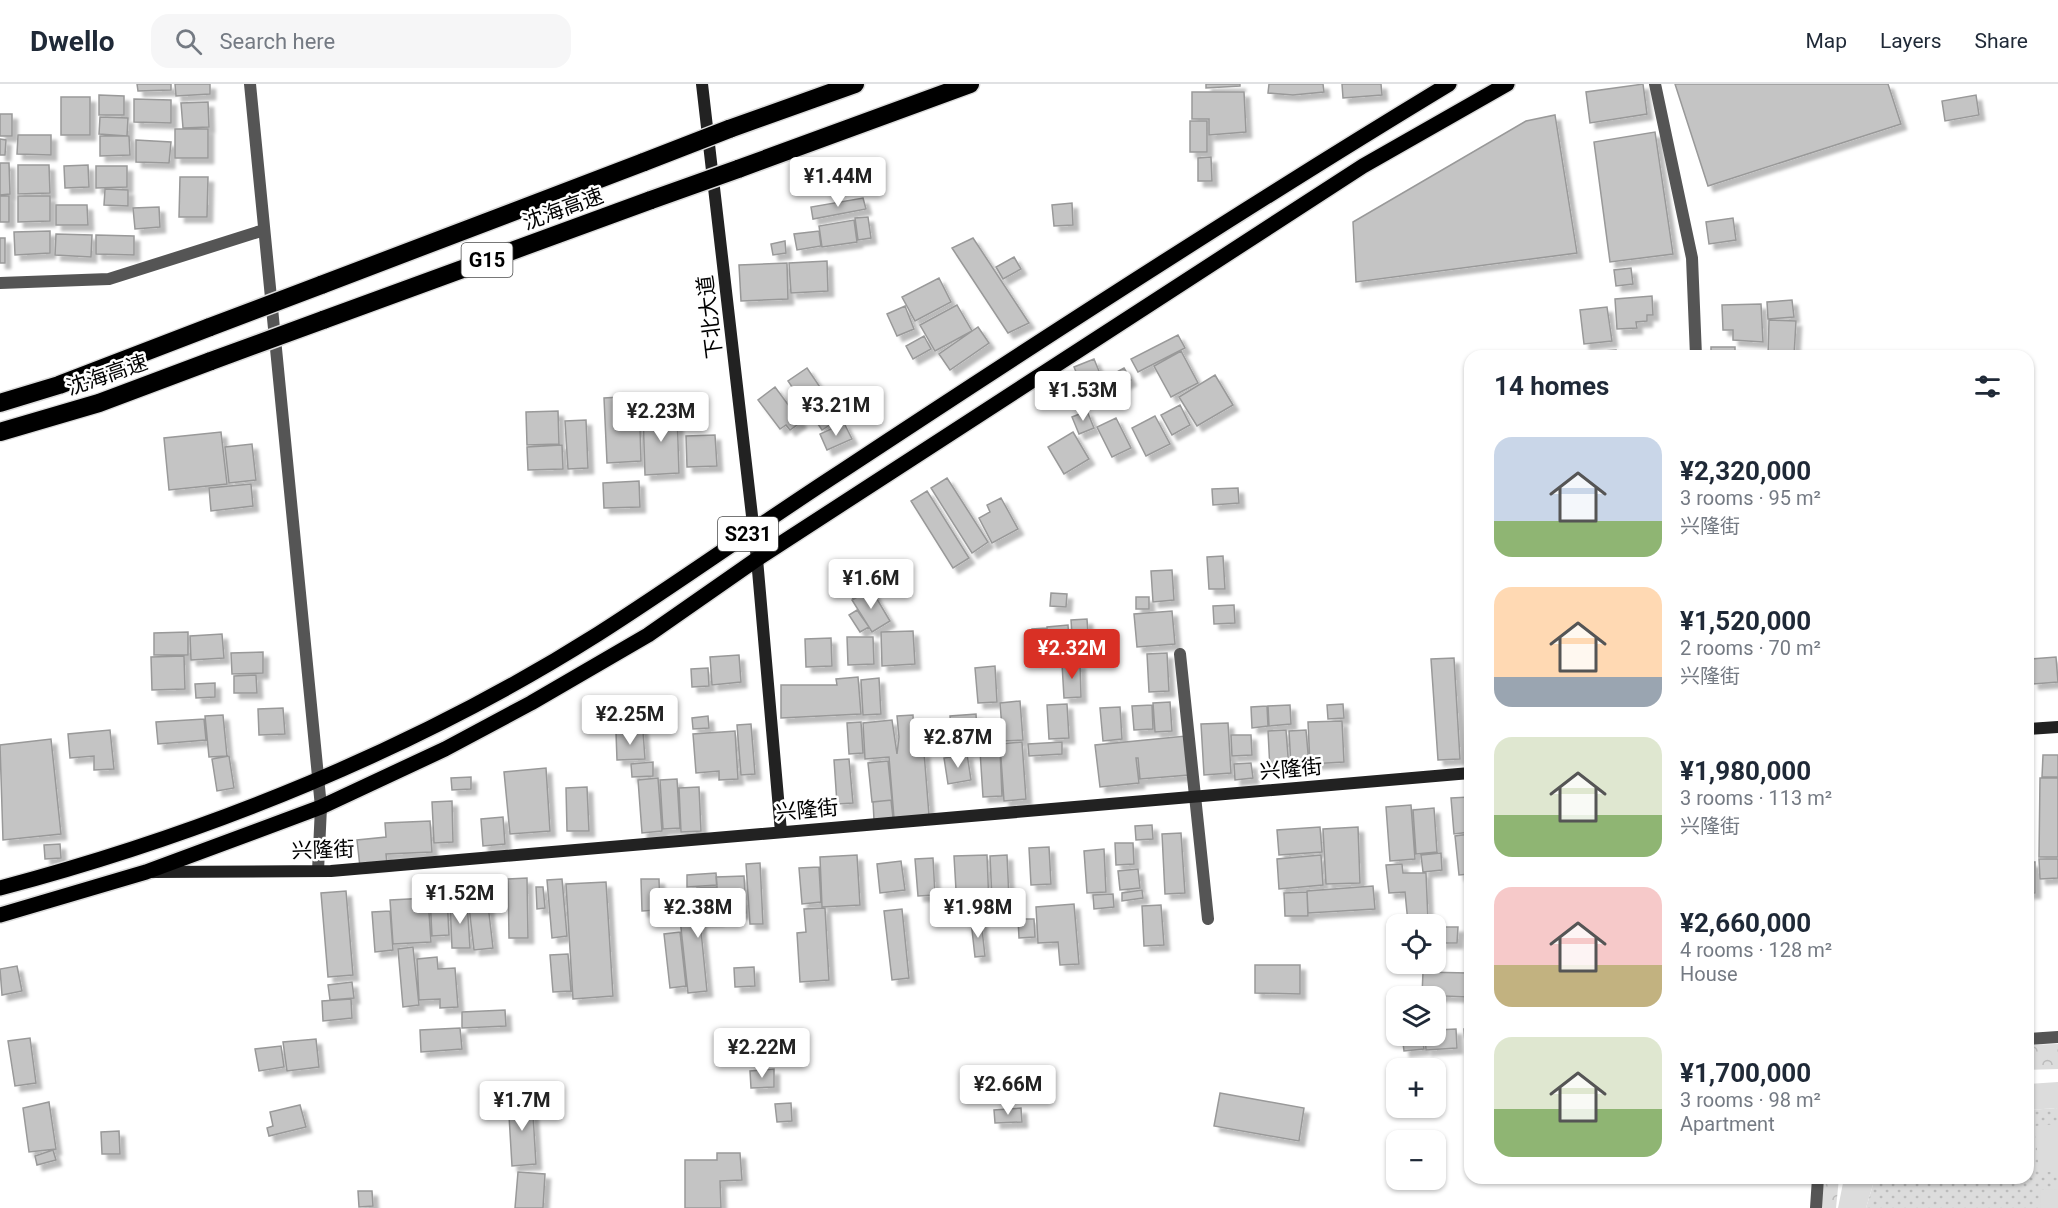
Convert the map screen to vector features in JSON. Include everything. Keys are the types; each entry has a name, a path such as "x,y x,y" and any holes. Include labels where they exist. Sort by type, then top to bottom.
{"highway":[{"name":"沈海高速","path":"0,403 58,385 729,129 855,84"},
{"name":"沈海高速","path":"0,432 99,403 970,84"}],"main road":[{"name":"S231","path":"0,888 140,848 318,779 451,717 596,635 1328,157 1449,84"},
{"name":"S231","path":"146,872 321,807 445,749 591,670 648,635 757,559 1363,166 1507,84"},
{"path":"0,915 146,872"}],"street":[{"path":"250,84 321,807 318,871"},
{"name":"下北大道","path":"702,84 754,530 781,832"},
{"path":"1655,84 1692,258 1696,350"},
{"path":"0,283 109,279 264,230"},
{"path":"1180,654 1197,797 1208,918"},
{"path":"2034,729 2058,727"},
{"name":"兴隆街","path":"146,872 318,871 1464,774"},
{"path":"2034,1039 2058,1037"},
{"path":"1816,1208 1818,1184"}],"green space":[{"path":"2058,1044 2058,1069 2034,1070 2034,1045"},
{"path":"2058,1082 2058,1108 2034,1110 2034,1084"},
{"path":"2058,1108 2058,1208 1866,1208 1873,1184 2034,1184 2034,1110"},
{"path":"2058,1124 2058,1171 2039,1173 2035,1126"},
{"path":"1823,1184 1838,1184 1836,1208 1821,1208"},
{"path":"1843,1184 1873,1184 1866,1208 1838,1208"},
{"path":"2058,1189 2058,1208 2041,1208 2040,1190"}],"building":[{"path":"137,84 171,84 171,90 138,91"},
{"path":"175,84 210,84 210,94 176,96"},
{"path":"1206,84 1240,84 1240,86 1206,88"},
{"path":"1269,84 1323,84 1324,92 1293,95 1268,93"},
{"path":"1342,84 1381,84 1382,95 1343,98"},
{"path":"1643,84 1647,114 1590,123 1586,92"},
{"path":"1675,84 1888,84 1901,124 1708,186"},
{"path":"1192,92 1244,92 1246,132 1209,135 1209,119 1192,119"},
{"path":"99,95 124,96 124,115 99,115"},
{"path":"1976,95 1979,115 1945,121 1942,101"},
{"path":"61,97 90,97 90,135 61,135"},
{"path":"134,99 171,100 171,123 134,122"},
{"path":"208,102 209,127 183,128 181,103"},
{"path":"0,114 12,114 12,136 0,136"},
{"path":"1555,115 1577,253 1356,282 1353,222 1526,121"},
{"path":"100,117 128,118 127,136 99,134"},
{"path":"1190,121 1207,121 1207,152 1190,152"},
{"path":"175,129 208,129 208,158 175,158"},
{"path":"1655,132 1673,254 1610,262 1594,142"},
{"path":"18,135 51,135 51,155 17,154"},
{"path":"100,136 129,136 130,155 100,156"},
{"path":"0,139 6,140 5,155 0,155"},
{"path":"136,140 171,142 169,163 136,162"},
{"path":"1211,157 1212,181 1198,181 1198,158"},
{"path":"0,163 9,163 10,194 0,195"},
{"path":"18,165 49,165 50,193 18,194"},
{"path":"88,165 89,187 65,188 64,166"},
{"path":"96,166 127,166 127,187 96,188"},
{"path":"180,177 208,177 207,217 179,217"},
{"path":"105,189 128,190 128,206 104,205"},
{"path":"0,196 9,196 9,222 0,222"},
{"path":"18,196 50,196 50,221 18,222"},
{"path":"863,198 866,209 813,219 811,207"},
{"path":"1072,203 1073,225 1054,226 1052,205"},
{"path":"56,205 87,205 88,225 56,225"},
{"path":"159,207 160,227 135,229 133,208"},
{"path":"868,217 871,238 858,240 855,218"},
{"path":"1733,218 1736,240 1709,244 1706,222"},
{"path":"854,220 857,242 822,247 819,226"},
{"path":"50,231 50,253 15,255 14,232"},
{"path":"819,231 821,246 797,250 794,234"},
{"path":"56,234 92,235 91,257 55,255"},
{"path":"96,235 134,236 134,255 96,254"},
{"path":"0,238 5,238 5,263 0,263"},
{"path":"973,238 1029,323 1008,333 952,248"},
{"path":"785,241 786,253 773,255 771,244"},
{"path":"1014,257 1021,269 1003,279 996,267"},
{"path":"827,261 828,291 791,293 789,263"},
{"path":"787,263 788,299 741,301 739,265"},
{"path":"1631,268 1633,284 1616,286 1614,270"},
{"path":"939,278 951,302 915,321 902,297"},
{"path":"1652,296 1653,315 1647,315 1647,321 1636,322 1637,328 1617,329 1615,299"},
{"path":"1792,300 1794,317 1768,319 1767,302"},
{"path":"1761,304 1763,342 1733,340 1733,330 1723,330 1722,305"},
{"path":"957,305 972,331 935,351 920,325"},
{"path":"905,306 914,329 897,336 887,314"},
{"path":"1607,307 1612,341 1584,344 1580,310"},
{"path":"1769,320 1796,321 1794,350 1768,350"},
{"path":"978,327 989,343 950,370 939,354"},
{"path":"1178,335 1185,348 1138,372 1131,359"},
{"path":"924,336 931,349 913,359 906,346"},
{"path":"1711,347 1735,347 1735,350 1711,350"},
{"path":"1181,351 1198,383 1171,397 1154,366"},
{"path":"1094,359 1103,381 1083,389 1074,367"},
{"path":"807,368 826,396 807,409 788,381"},
{"path":"1124,368 1131,380 1111,391 1104,379"},
{"path":"1215,375 1233,405 1197,426 1179,397"},
{"path":"1104,382 1108,393 1088,401 1084,390"},
{"path":"775,387 801,422 790,430 786,425 780,429 758,400"},
{"path":"639,396 641,461 607,463 604,398"},
{"path":"828,399 840,418 822,430 809,411"},
{"path":"1180,405 1190,425 1172,435 1161,415"},
{"path":"558,411 559,444 527,445 526,412"},
{"path":"1087,411 1094,428 1079,434 1072,417"},
{"path":"677,412 679,473 645,475 643,413"},
{"path":"1155,416 1170,444 1146,456 1132,428"},
{"path":"1116,418 1131,448 1112,457 1097,427"},
{"path":"586,420 588,468 568,469 565,421"},
{"path":"844,423 852,439 827,450 820,434"},
{"path":"221,432 227,484 169,490 164,438"},
{"path":"1073,432 1089,459 1064,474 1048,447"},
{"path":"715,435 717,466 687,467 686,436"},
{"path":"252,444 256,480 229,483 225,447"},
{"path":"562,445 563,469 528,470 527,447"},
{"path":"947,478 988,542 972,553 931,488"},
{"path":"639,481 640,507 604,508 603,483"},
{"path":"251,484 253,506 211,511 209,488"},
{"path":"1238,488 1239,503 1213,505 1212,489"},
{"path":"927,491 969,558 953,568 911,501"},
{"path":"1001,498 1018,529 992,543 979,518 990,512 987,505"},
{"path":"1223,556 1225,589 1209,589 1207,557"},
{"path":"855,561 870,588 853,599 837,571"},
{"path":"1172,570 1174,600 1153,602 1151,571"},
{"path":"871,589 890,621 872,632 852,600"},
{"path":"1051,593 1067,594 1066,607 1050,606"},
{"path":"1136,597 1149,597 1149,609 1136,609"},
{"path":"1234,605 1235,623 1214,624 1213,606"},
{"path":"857,610 869,627 860,632 849,615"},
{"path":"1172,611 1175,644 1137,647 1134,614"},
{"path":"1087,619 1089,649 1073,650 1071,620"},
{"path":"1068,625 1070,657 1049,658 1047,627"},
{"path":"1046,628 1048,659 1034,660 1032,629"},
{"path":"913,631 915,664 882,666 881,632"},
{"path":"188,632 188,655 154,655 154,633"},
{"path":"222,634 224,658 191,660 190,636"},
{"path":"847,637 873,637 874,664 848,665"},
{"path":"831,638 832,666 806,667 805,639"},
{"path":"263,652 263,673 232,674 231,653"},
{"path":"1167,653 1169,691 1149,692 1147,654"},
{"path":"739,655 741,682 712,685 710,657"},
{"path":"184,656 185,689 152,690 151,657"},
{"path":"2056,657 2058,682 2034,684 2034,659"},
{"path":"1454,658 1460,759 1438,760 1431,659"},
{"path":"1080,663 1081,697 1064,698 1062,664"},
{"path":"995,666 997,702 978,703 975,668"},
{"path":"708,668 709,686 692,687 691,669"},
{"path":"256,675 257,693 234,693 234,676"},
{"path":"858,677 861,714 781,718 781,685 837,685 836,679"},
{"path":"879,678 881,714 863,715 861,680"},
{"path":"215,683 215,697 196,698 195,684"},
{"path":"1020,701 1023,740 1003,741 1000,703"},
{"path":"1170,702 1172,731 1155,732 1153,703"},
{"path":"1067,704 1069,738 1049,739 1047,705"},
{"path":"1343,704 1344,718 1328,719 1327,705"},
{"path":"1152,705 1153,729 1134,730 1132,706"},
{"path":"1290,705 1291,724 1269,726 1268,706"},
{"path":"641,706 642,731 614,732 613,708"},
{"path":"1267,706 1268,726 1252,728 1251,707"},
{"path":"1120,707 1122,739 1103,741 1100,708"},
{"path":"283,708 285,734 259,735 258,709"},
{"path":"976,714 978,750 952,751 950,716"},
{"path":"223,715 227,756 209,757 205,716"},
{"path":"913,715 915,753 924,752 929,815 894,818 889,757 865,759 863,723 892,720 897,754 899,737 897,716"},
{"path":"708,716 709,728 693,729 692,718"},
{"path":"204,719 206,740 158,744 156,722"},
{"path":"999,721 1000,745 980,746 979,722"},
{"path":"1342,721 1344,762 1310,764 1308,722"},
{"path":"861,722 863,753 849,754 847,723"},
{"path":"1228,723 1231,773 1204,775 1201,724"},
{"path":"751,724 755,774 741,775 737,725"},
{"path":"110,730 114,769 94,770 94,756 70,758 68,734"},
{"path":"1286,730 1289,769 1270,770 1268,731"},
{"path":"1306,730 1309,765 1291,766 1289,731"},
{"path":"643,731 645,759 617,760 616,733"},
{"path":"735,731 738,779 719,780 719,771 696,773 693,734"},
{"path":"1231,735 1251,735 1252,755 1232,756"},
{"path":"1186,736 1189,775 1140,779 1138,758 1136,758 1139,783 1100,787 1095,745"},
{"path":"51,739 61,834 3,840 0,745"},
{"path":"1022,742 1026,799 1004,801 1000,744"},
{"path":"1062,742 1062,754 1029,756 1028,744"},
{"path":"1000,750 1002,796 983,797 980,751"},
{"path":"967,754 971,780 948,784 944,758"},
{"path":"2043,755 2058,755 2058,777 2042,777"},
{"path":"229,756 234,788 217,791 212,759"},
{"path":"849,759 853,803 837,804 834,760"},
{"path":"888,761 892,800 872,802 868,763"},
{"path":"653,762 653,776 632,777 631,764"},
{"path":"1251,763 1253,778 1235,780 1234,764"},
{"path":"546,768 550,831 510,834 504,772"},
{"path":"471,777 471,789 452,790 451,778"},
{"path":"658,778 662,831 642,833 638,780"},
{"path":"2040,778 2058,778 2058,857 2039,857"},
{"path":"677,779 680,828 663,829 660,780"},
{"path":"587,787 589,831 567,831 566,788"},
{"path":"699,787 701,831 681,832 679,788"},
{"path":"1464,797 1464,833 1454,834 1451,798"},
{"path":"891,800 893,818 874,820 873,802"},
{"path":"452,801 453,842 434,843 432,802"},
{"path":"1411,805 1415,859 1390,861 1386,807"},
{"path":"1434,808 1437,852 1416,854 1413,810"},
{"path":"503,817 505,844 483,846 481,819"},
{"path":"430,821 432,852 386,854 387,864 360,867 357,840 386,837 385,823"},
{"path":"1152,825 1153,839 1136,840 1135,826"},
{"path":"1320,827 1322,852 1279,855 1277,830"},
{"path":"1358,827 1360,883 1326,884 1323,829"},
{"path":"1181,833 1185,893 1165,894 1162,834"},
{"path":"1464,835 1464,875 1459,875 1455,836"},
{"path":"1115,843 1133,843 1134,864 1116,865"},
{"path":"60,844 61,858 45,859 44,845"},
{"path":"1049,847 1051,884 1031,885 1029,848"},
{"path":"1104,849 1106,892 1087,893 1084,851"},
{"path":"1441,853 1442,870 1423,872 1421,855"},
{"path":"857,855 860,905 822,907 820,857"},
{"path":"987,855 989,905 957,907 954,856"},
{"path":"1007,855 1009,899 992,900 990,856"},
{"path":"1321,855 1323,885 1279,889 1277,859"},
{"path":"933,858 935,895 918,896 915,859"},
{"path":"2039,859 2058,859 2058,878 2040,879"},
{"path":"901,861 905,890 880,893 877,864"},
{"path":"2034,862 2035,862 2034,893"},
{"path":"760,863 763,924 750,924 746,864"},
{"path":"1402,864 1403,873 1426,873 1428,914 1407,914 1405,892 1389,893 1386,865"},
{"path":"819,867 821,902 802,904 799,868"},
{"path":"1138,869 1140,888 1120,890 1118,871"},
{"path":"716,873 717,885 687,887 687,875"},
{"path":"744,876 746,913 719,915 716,877"},
{"path":"527,878 528,938 509,938 508,879"},
{"path":"562,879 567,936 552,938 547,880"},
{"path":"641,879 659,879 660,910 642,911"},
{"path":"606,882 613,996 573,999 566,884"},
{"path":"1373,886 1375,909 1308,913 1307,891"},
{"path":"536,887 543,887 545,908 537,909"},
{"path":"717,887 718,920 700,921 707,991 688,993 680,919 699,917 697,888"},
{"path":"1142,890 1143,898 1122,901 1122,893"},
{"path":"346,891 353,975 328,977 321,893"},
{"path":"1307,892 1308,916 1285,916 1284,893"},
{"path":"1113,894 1114,907 1094,909 1093,895"},
{"path":"447,896 449,935 432,936 430,897"},
{"path":"487,896 493,948 474,950 468,898"},
{"path":"428,898 431,942 393,944 390,900"},
{"path":"450,901 467,901 470,948 452,948"},
{"path":"1074,904 1079,964 1060,965 1058,942 1038,943 1036,907"},
{"path":"1161,905 1164,945 1144,946 1142,906"},
{"path":"825,908 829,980 800,982 797,933 806,932 804,909"},
{"path":"902,909 909,978 892,980 884,911"},
{"path":"390,911 393,950 375,952 372,912"},
{"path":"1018,919 1034,919 1035,937 1019,938"},
{"path":"981,920 985,956 975,957 971,921"},
{"path":"1446,927 1458,927 1457,943 1446,943"},
{"path":"680,932 686,986 670,988 664,934"},
{"path":"413,947 419,1005 403,1007 398,949"},
{"path":"568,954 571,991 553,992 550,955"},
{"path":"437,957 438,969 455,968 458,1007 440,1008 440,999 419,1000 417,959"},
{"path":"1255,965 1300,965 1300,994 1255,993"},
{"path":"17,966 22,991 2,995 0,969"},
{"path":"754,967 755,986 735,987 734,968"},
{"path":"1464,973 1464,997 1446,996 1446,986 1422,986 1423,974"},
{"path":"352,982 354,998 330,1000 328,985"},
{"path":"351,999 352,1018 323,1021 322,1001"},
{"path":"505,1010 506,1026 462,1028 462,1012"},
{"path":"460,1028 462,1049 421,1052 420,1030"},
{"path":"1456,1029 1457,1048 1426,1050 1426,1046 1446,1046 1446,1030"},
{"path":"30,1038 36,1083 15,1086 8,1041"},
{"path":"316,1039 319,1067 287,1071 283,1042"},
{"path":"281,1046 284,1067 259,1071 255,1049"},
{"path":"1403,1046 1424,1046 1424,1049 1404,1051"},
{"path":"774,1069 774,1087 751,1088 750,1071"},
{"path":"1220,1093 1304,1108 1299,1141 1214,1126"},
{"path":"532,1098 536,1164 512,1166 508,1099"},
{"path":"49,1102 56,1149 29,1152 23,1108"},
{"path":"791,1103 792,1121 777,1122 775,1104"},
{"path":"300,1105 306,1127 269,1136 267,1128 273,1126 270,1112"},
{"path":"1021,1108 1022,1122 995,1123 994,1110"},
{"path":"119,1131 120,1154 102,1154 101,1132"},
{"path":"53,1150 56,1160 37,1165 35,1156"},
{"path":"717,1153 740,1153 742,1180 720,1181 721,1208 685,1208 685,1160 717,1160"},
{"path":"518,1172 545,1174 543,1208 515,1208"},
{"path":"358,1191 372,1191 373,1206 359,1207"}]}
